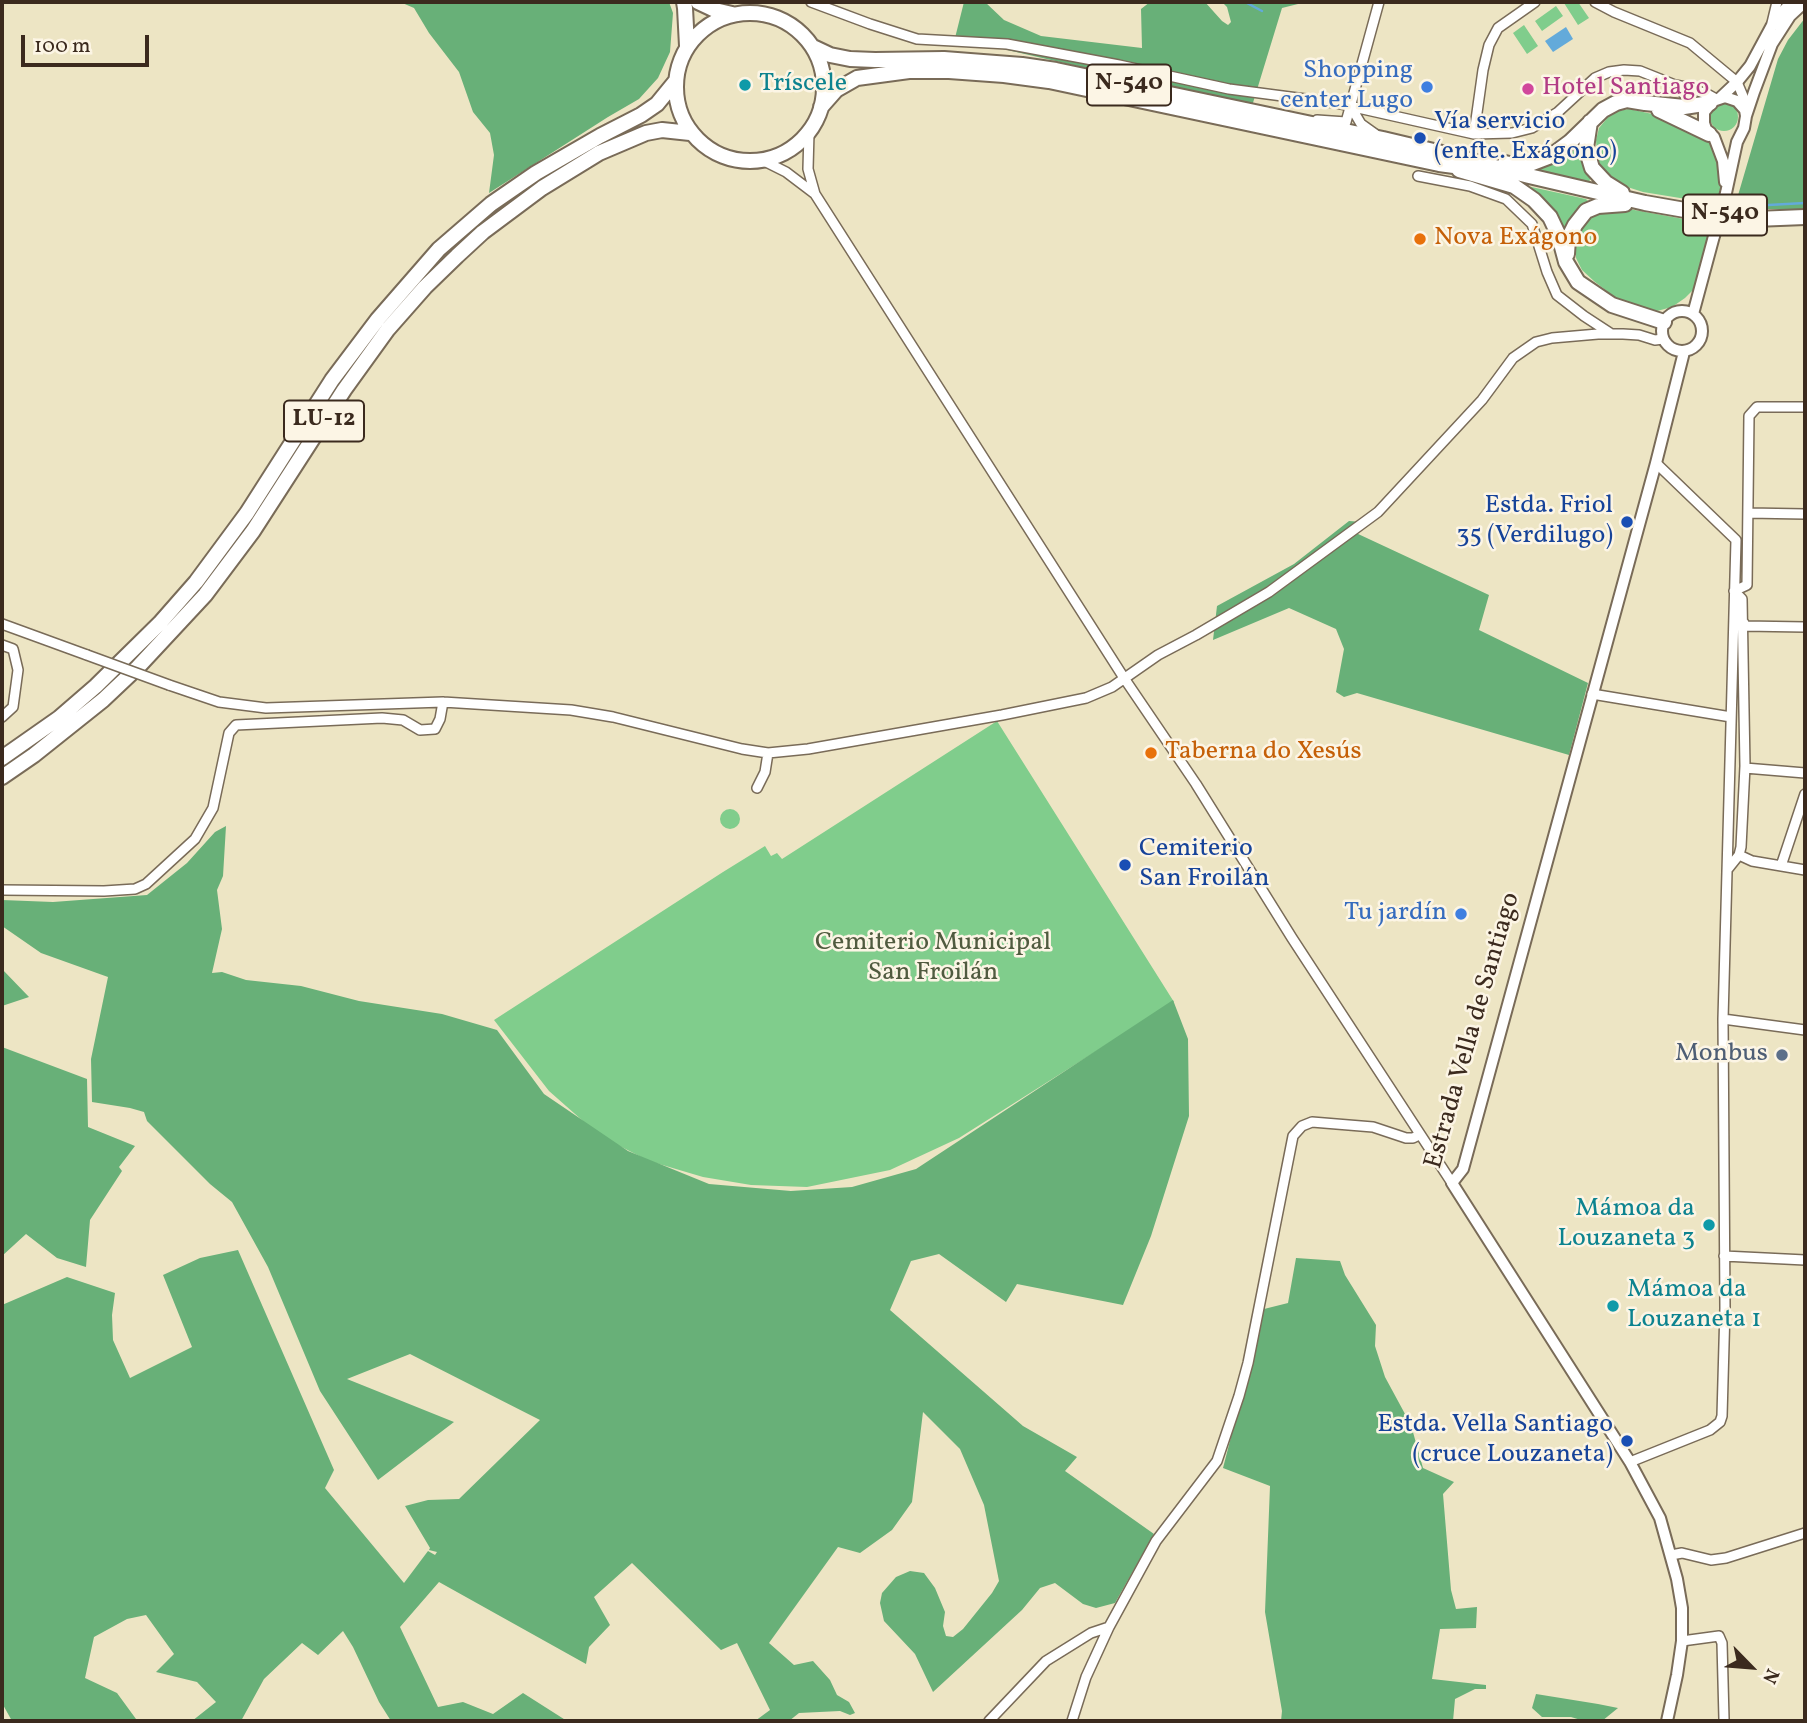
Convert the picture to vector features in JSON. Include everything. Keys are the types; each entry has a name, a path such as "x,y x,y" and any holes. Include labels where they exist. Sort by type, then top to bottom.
{"highway":[{"name":"N-540","path":"684,2 687,46"},
{"name":"N-540","path":"698,2 732,14"},
{"name":"N-540","path":"755,12 778,18 798,30 813,47 821,66 824,87 817,120 809,132 789,150 764,161 743,162 723,158 705,148 690,133 681,118 676,100 675,82 679,63 687,46 699,32 714,21 732,14 755,12"},
{"name":"N-540","path":"813,47 830,55 850,59 944,59 1045,68 1383,139 1441,158"},
{"name":"N-540","path":"821,107 836,90 857,78 909,71 1004,75 1049,81 1441,158 1702,213 1755,219 1805,217"},
{"name":"LU-12","path":"2,758 59,718 96,686 187,593 247,513 332,380 378,319 439,249 491,204 536,173 657,104 675,82"},
{"path":"1441,158 1513,165 1530,164 1551,156 1570,142 1603,110 1616,103 1627,100 1684,107 1709,105"},
{"path":"1645,103 1712,136"},
{"path":"1590,122 1586,148 1592,168 1606,183 1637,201"},
{"name":"LU-12","path":"2,777 103,700 148,657 205,595 253,530 344,390 388,329 457,256 483,232 531,196 599,153 646,133 662,130 690,133"},
{"path":"1441,158 1514,186 1534,200 1550,217 1559,236 1566,262 1578,282 1612,305 1664,322"},
{"path":"1566,262 1569,239 1575,225 1586,211 1608,204 1637,201"}],"main road":[{"path":"1726,193 1723,161 1706,129 1709,105 1733,86 1750,66 1771,27 1792,2"},
{"path":"1712,136 1728,140 1735,138 1745,128 1745,113 1772,44 1790,16 1805,2"},
{"path":"1709,105 1732,98 1745,113"},
{"name":"Estrada Vella de Santiago","path":"1667,1721 1682,1640 1682,1608 1660,1518 1630,1462 1452,1183 1463,1169 1684,352 1698,344 1703,333 1700,321 1693,314 1741,133"},
{"path":"1684,352 1671,349 1661,333 1668,317 1679,311 1693,314"}],"street":[{"path":"811,2 917,38 1007,44 1229,89 1310,99 1474,134 1512,133 1532,128 1558,113 1595,78 1624,69 1640,71 1675,85 1709,105"},
{"path":"1298,121 1346,122 1379,2"},
{"path":"1474,134 1489,45 1498,28 1535,2"},
{"path":"1595,2 1690,43 1727,72 1733,86 1745,101 1745,113"},
{"path":"1754,92 1759,66 1771,37 1777,2"},
{"path":"1675,85 1686,87 1709,105"},
{"path":"1351,107 1361,124 1383,139"},
{"path":"809,132 808,169 815,194 1452,1183"},
{"path":"764,161 786,172 815,194"},
{"path":"1418,176 1470,186 1506,200 1532,224 1557,295 1612,334"},
{"path":"2,624 219,702 266,708 443,702 513,705 582,712 768,753 808,749 1002,716 1086,698 1112,687 1158,655 1269,592 1378,512 1482,400 1513,358 1536,342 1552,338 1612,334 1663,339"},
{"path":"1727,870 1738,854 1744,768 1749,416 1757,407 1805,407"},
{"path":"1630,1462 1710,1430 1720,1422 1725,1308 1723,1020 1736,540 1656,463"},
{"path":"1748,513 1805,514"},
{"path":"1734,591 1747,585"},
{"path":"1734,591 1742,599 1744,626"},
{"path":"1744,626 1805,627"},
{"path":"2,645 13,649 18,670 13,708 2,718"},
{"path":"1592,694 1731,717"},
{"path":"2,890 104,891 135,889 146,884 195,839 213,808 229,733 236,725 382,718 403,720 420,730 435,729 443,702"},
{"path":"757,788 765,772 768,753"},
{"path":"1729,766 1735,759 1741,760 1744,768"},
{"path":"1744,768 1805,773"},
{"path":"1781,866 1805,794"},
{"path":"1727,848 1752,861 1805,870"},
{"path":"1723,1020 1805,1030"},
{"path":"1072,1721 1086,1676 1109,1627 1156,1541 1217,1461 1248,1363 1293,1136 1302,1126 1312,1122 1373,1127 1406,1138 1419,1135"},
{"path":"1724,1256 1805,1260"},
{"path":"1671,1555 1682,1553 1712,1560 1726,1558 1805,1534"},
{"path":"989,1721 1046,1661 1091,1633 1109,1627"},
{"path":"1682,1640 1719,1636 1722,1643 1724,1719"}],"green space":[{"path":"400,2 669,2 673,13 670,52 658,78 639,99 489,193 494,155 490,133 473,112 459,72 429,33 414,8"},
{"path":"964,2 985,2 1004,20 1041,36 1142,48 1141,9 1150,2 1205,2 1228,25 1231,22 1227,7 1222,2 1299,2 1282,8 1252,106 955,38"},
{"path":"1578,2 1589,18 1578,25 1564,3"},
{"path":"1556,6 1563,16 1542,31 1535,21"},
{"path":"1805,18 1805,209 1734,209 1778,59"},
{"path":"1524,25 1538,46 1527,54 1513,33"},
{"path":"1724,103 1734,107 1738,117 1734,127 1724,131 1714,127 1710,117 1714,107"},
{"path":"1629,109 1657,115 1705,138 1713,147 1722,181 1717,204 1643,192 1621,185 1609,177 1601,168 1597,155 1596,140 1599,128 1609,116"},
{"path":"1579,143 1591,177 1589,182 1541,172 1539,168"},
{"path":"1527,186 1588,201 1577,210 1562,230 1557,215 1550,206"},
{"path":"1610,208 1711,224 1693,290 1685,298 1672,307 1657,311 1616,298 1582,270 1576,258 1579,228 1591,215"},
{"path":"1349,521 1362,522 1356,533 1489,595 1479,630 1588,683 1569,755 1357,693 1344,697 1336,692 1344,649 1336,629 1289,608 1213,640 1217,606 1294,564"},
{"name":"Cemiterio Municipal San Froilán","path":"997,721 1174,1002 959,1138 890,1170 807,1187 751,1185 703,1177 649,1161 600,1136 549,1091 494,1020 765,846 771,856 777,853 782,859"},
{"path":"730,809 737,812 740,819 737,826 730,829 723,826 720,819 723,812"},
{"path":"226,826 223,876 217,890 222,929 212,973 222,972 246,980 301,986 359,1001 442,1014 497,1030 544,1094 628,1151 709,1184 791,1191 852,1187 916,1169 1173,1000 1188,1039 1189,1116 1151,1236 1123,1305 1017,1284 1006,1302 939,1254 911,1261 890,1310 1023,1426 1077,1457 1065,1471 1154,1534 1115,1603 1096,1608 1083,1604 1055,1583 1040,1588 1022,1610 933,1692 915,1654 884,1621 880,1603 882,1593 896,1577 910,1571 924,1573 935,1588 945,1612 943,1626 946,1636 953,1637 963,1629 999,1581 984,1505 960,1449 923,1412 912,1502 892,1530 860,1553 838,1547 769,1643 794,1665 813,1661 830,1680 837,1695 849,1702 855,1713 850,1715 840,1711 799,1713 789,1721 755,1721 770,1710 737,1643 721,1650 632,1563 594,1597 610,1625 589,1647 586,1664 439,1582 400,1627 438,1707 463,1702 493,1714 523,1693 567,1721 391,1721 343,1631 318,1655 302,1643 264,1679 241,1721 192,1721 216,1702 197,1682 156,1672 174,1654 146,1615 127,1619 94,1637 85,1678 117,1693 135,1721 12,1721 2,1703 2,1305 67,1277 115,1293 113,1340 130,1378 192,1347 163,1275 200,1258 238,1250 334,1470 325,1488 404,1583 428,1551 435,1555 437,1552 429,1550 405,1506 428,1500 459,1499 540,1420 410,1354 347,1379 454,1422 378,1480 320,1391 268,1267 232,1202 210,1184 147,1121 144,1112 92,1102 91,1059 108,977 41,953 2,926 2,900 53,902 147,895 187,863 215,832"},
{"path":"2,969 29,997 2,1006"},
{"path":"2,1047 87,1079 88,1127 135,1146 119,1167 122,1171 90,1220 86,1267 57,1258 26,1234 2,1256"},
{"path":"1296,1258 1340,1261 1345,1275 1376,1325 1375,1346 1385,1377 1411,1425 1423,1468 1454,1482 1443,1494 1451,1590 1456,1609 1477,1607 1476,1628 1440,1629 1432,1679 1486,1685 1486,1689 1475,1689 1455,1699 1453,1721 1281,1721 1282,1711 1265,1612 1270,1486 1223,1468 1264,1309 1288,1303"},
{"path":"1536,1694 1618,1708 1602,1721 1542,1717 1532,1708"}],"water":[{"path":"1566,27 1573,39 1553,52 1545,41"}],"waterway":[{"path":"1245,2 1262,11"},
{"path":"1750,206 1805,203"}],"place":[{"name":"Tríscele","path":"745,85"},
{"name":"Shopping center Lugo","path":"1427,87"},
{"name":"Hotel Santiago","path":"1528,89"},
{"name":"Vía servicio (enfte. Exágono)","path":"1420,138"},
{"name":"Nova Exágono","path":"1420,239"},
{"name":"Estda. Friol 35 (Verdilugo)","path":"1627,522"},
{"name":"Taberna do Xesús","path":"1151,753"},
{"name":"Cemiterio San Froilán","path":"1125,865"},
{"name":"Tu jardín","path":"1461,914"},
{"name":"Monbus","path":"1782,1055"},
{"name":"Mámoa da Louzaneta 3","path":"1709,1225"},
{"name":"Mámoa da Louzaneta 1","path":"1613,1306"},
{"name":"Estda. Vella Santiago (cruce Louzaneta)","path":"1627,1441"}]}
